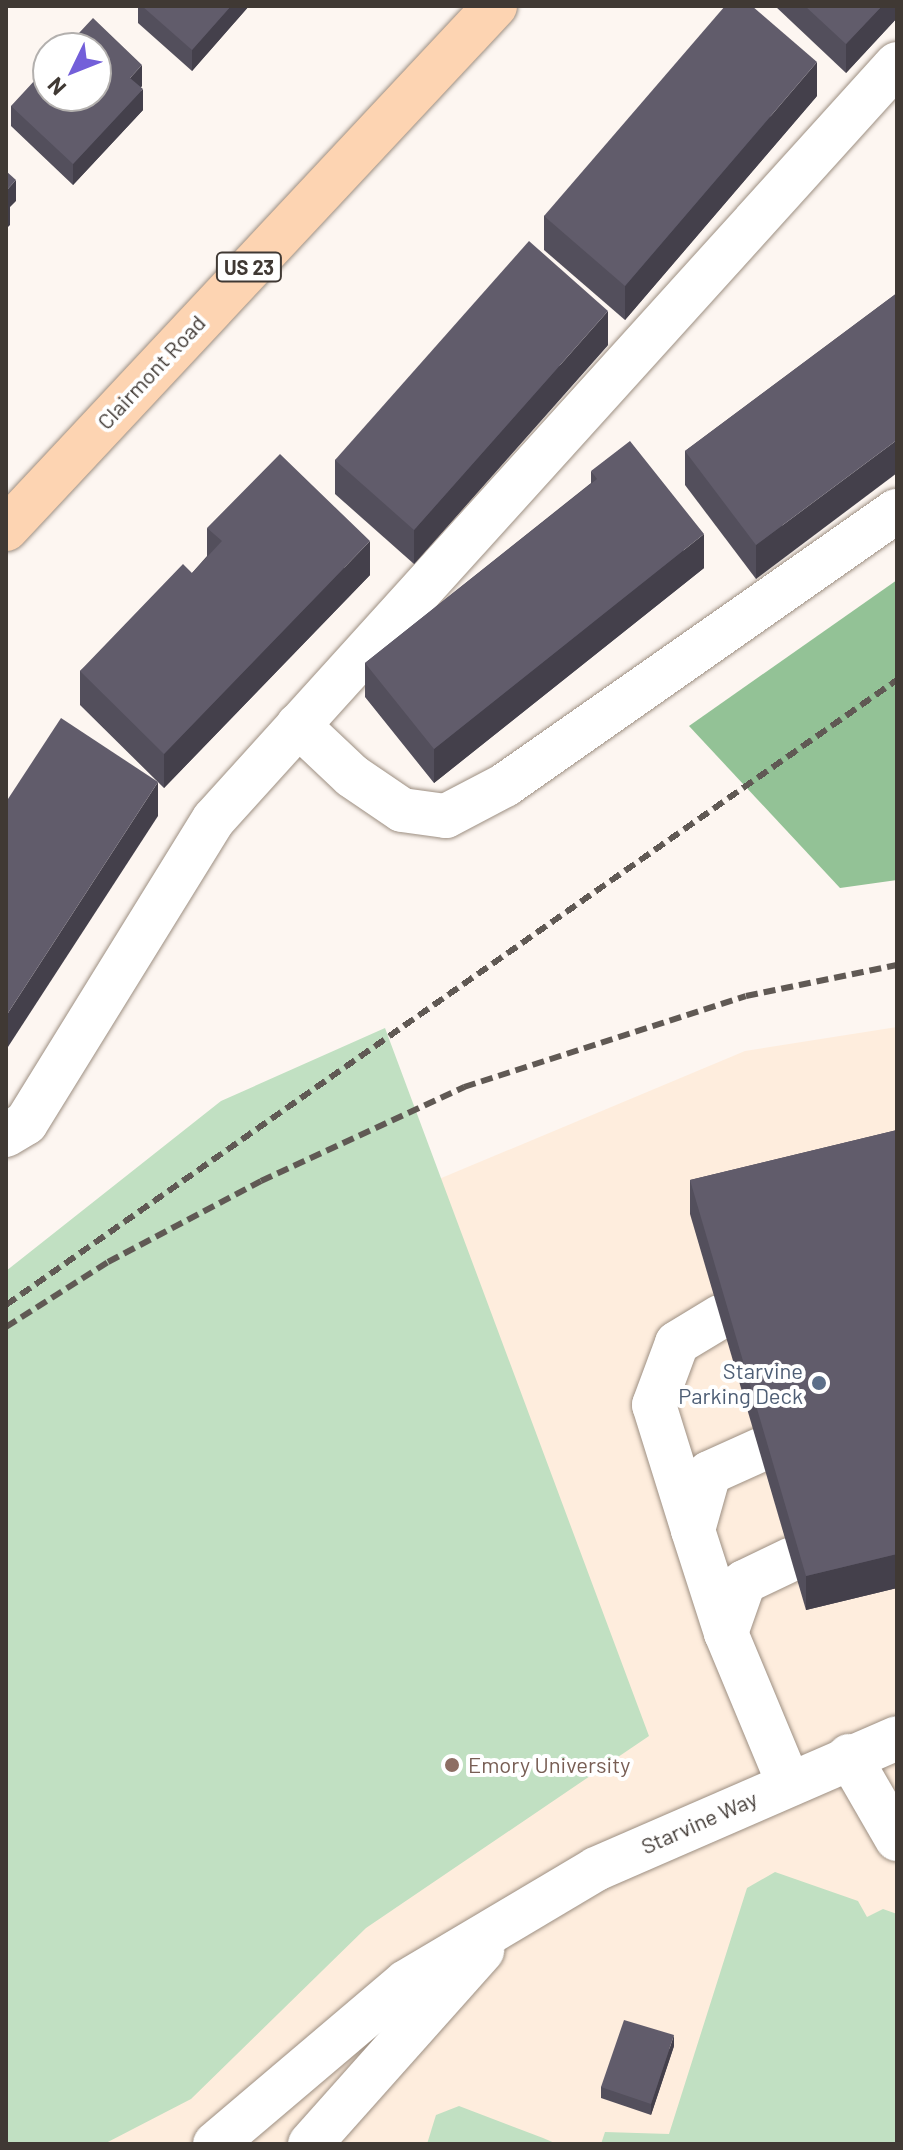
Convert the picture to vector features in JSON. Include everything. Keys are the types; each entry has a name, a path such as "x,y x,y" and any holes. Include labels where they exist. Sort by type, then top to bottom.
{"main road":[{"name":"Clairmont Road","path":"6,529 495,6"}],"street":[{"path":"6,1135 26,1123 214,819 897,64"},
{"path":"298,725 352,776 402,810 446,816 505,785 897,511"},
{"path":"720,1317 677,1343 654,1405 726,1633 788,1782"},
{"path":"693,1530 709,1473 760,1450"},
{"path":"726,1633 744,1582 792,1559"},
{"name":"Starvine Way","path":"215,2144 406,1982 596,1869 788,1782 897,1738"},
{"path":"849,1756 897,1839"},
{"name":"Starvine Way","path":"310,2144 508,1922"}],"shaded area":[{"name":"Emory University","path":"897,1027 897,2144 6,2144 6,1387 169,1292 745,1051"}],"green space":[{"path":"897,580 897,880 840,888 689,726"},
{"path":"385,1028 649,1736 366,1928 191,2099 104,2144 6,2144 6,1271 221,1101"},
{"path":"775,1872 858,1901 867,1917 883,1909 897,1914 897,2144 601,2144 605,2132 669,2134 747,1888"},
{"path":"459,2106 557,2144 427,2144 436,2115"}],"building":[{"path":"142,6 231,6 192,50"},
{"path":"725,6 752,6 817,62 625,286 544,216"},
{"path":"805,6 882,6 846,44"},
{"path":"93,18 108,32 80,32"},
{"path":"112,36 142,65 130,78 143,89 73,164 11,106 32,83 32,112 112,112"},
{"path":"6,171 16,180 6,191"},
{"path":"529,241 608,311 414,530 335,460"},
{"path":"897,293 897,440 756,545 685,451"},
{"path":"630,441 704,534 434,749 365,663 597,479 591,471"},
{"path":"280,454 370,541 164,754 80,671 183,564 192,573 222,541 207,528"},
{"path":"61,718 158,782 6,1016 6,802"},
{"name":"Starvine Parking Deck","path":"897,1130 897,1554 806,1576 690,1180"},
{"path":"624,2020 674,2035 651,2104 601,2087"}],"railway":[{"path":"6,1305 897,680"},
{"path":"6,1327 108,1262 261,1181 464,1087 746,996 897,965"}],"place":[{"name":"Starvine Parking Deck","path":"819,1383"},
{"name":"Emory University","path":"452,1765"}]}
